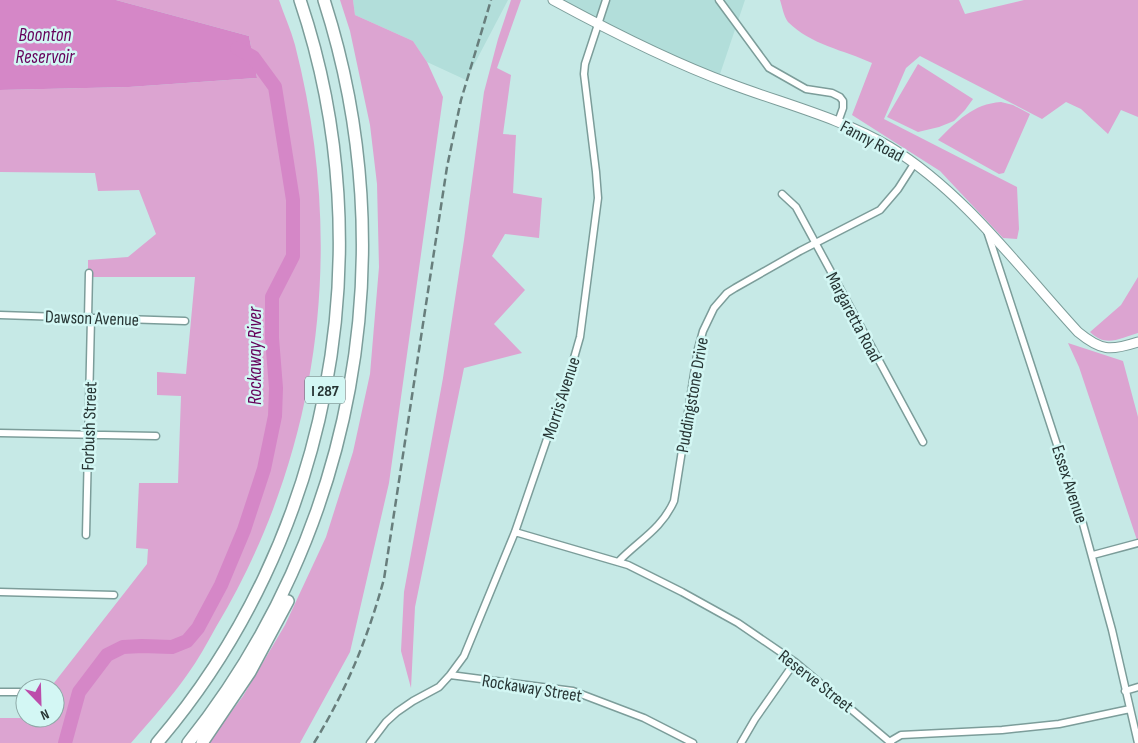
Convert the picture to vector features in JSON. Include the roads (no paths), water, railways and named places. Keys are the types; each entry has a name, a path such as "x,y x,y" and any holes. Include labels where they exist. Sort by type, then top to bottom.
{"highway":[{"name":"I 287","path":"158,743 213,669 262,584 283,536 301,485 314,442 327,382 337,303 340,250 338,196 333,143 324,91 312,39 300,0"},
{"name":"I 287","path":"188,743 228,690 283,594 315,519 332,466 349,395 359,332 363,277 363,222 360,168 352,113 341,59 324,0"},
{"path":"202,743 250,672 290,598 314,535 332,466"}],"main road":[{"name":"Fanny Road","path":"553,0 638,44 729,84 838,122 869,136 914,164 969,211 1078,332 1093,344 1102,348 1112,349 1138,342"}],"street":[{"name":"Morris Avenue","path":"370,743 386,722 397,712 413,701 435,690 450,675 464,656 515,532 567,382 580,337 598,198 584,74 585,64 606,0"},
{"path":"719,0 727,8 769,68 806,89 832,93 840,97 843,101 843,108 838,122"},
{"name":"Puddingstone Drive","path":"618,562 658,527 674,501 698,349 706,321 714,308 727,293 735,288 815,243 880,210 898,189 914,164"},
{"name":"Margaretta Road","path":"782,194 796,207 922,442"},
{"name":"Essex Avenue","path":"986,229 1092,555 1112,630 1138,743"},
{"name":"Forbush Street","path":"86,535 90,318 89,273"},
{"name":"Dawson Avenue","path":"0,315 185,321"},
{"path":"0,433 156,436"},
{"name":"Reserve Street","path":"515,532 628,565 682,592 738,624 795,662 890,742 901,735 1002,730 1059,724 1130,709"},
{"path":"1092,555 1138,543"},
{"path":"0,592 114,595"},
{"path":"741,743 755,718 795,662"},
{"name":"Rockaway Street","path":"450,675 573,692 644,718 693,743"},
{"path":"1125,691 1138,687"},
{"path":"0,692 15,692"}],"water":[{"name":"Boonton Reservoir","path":"0,0 116,0 249,36 257,78 129,87 0,90"}],"waterway":[{"name":"Rockaway River","path":"65,743 79,692 107,655 123,647 172,647 187,641 198,628 221,585 244,530 264,469 275,416 276,388 272,338 272,297 293,256 293,200 275,87 253,57 237,48"}],"railway":[{"path":"314,743 355,664 371,623 384,579 447,167 461,100 491,0"}]}
